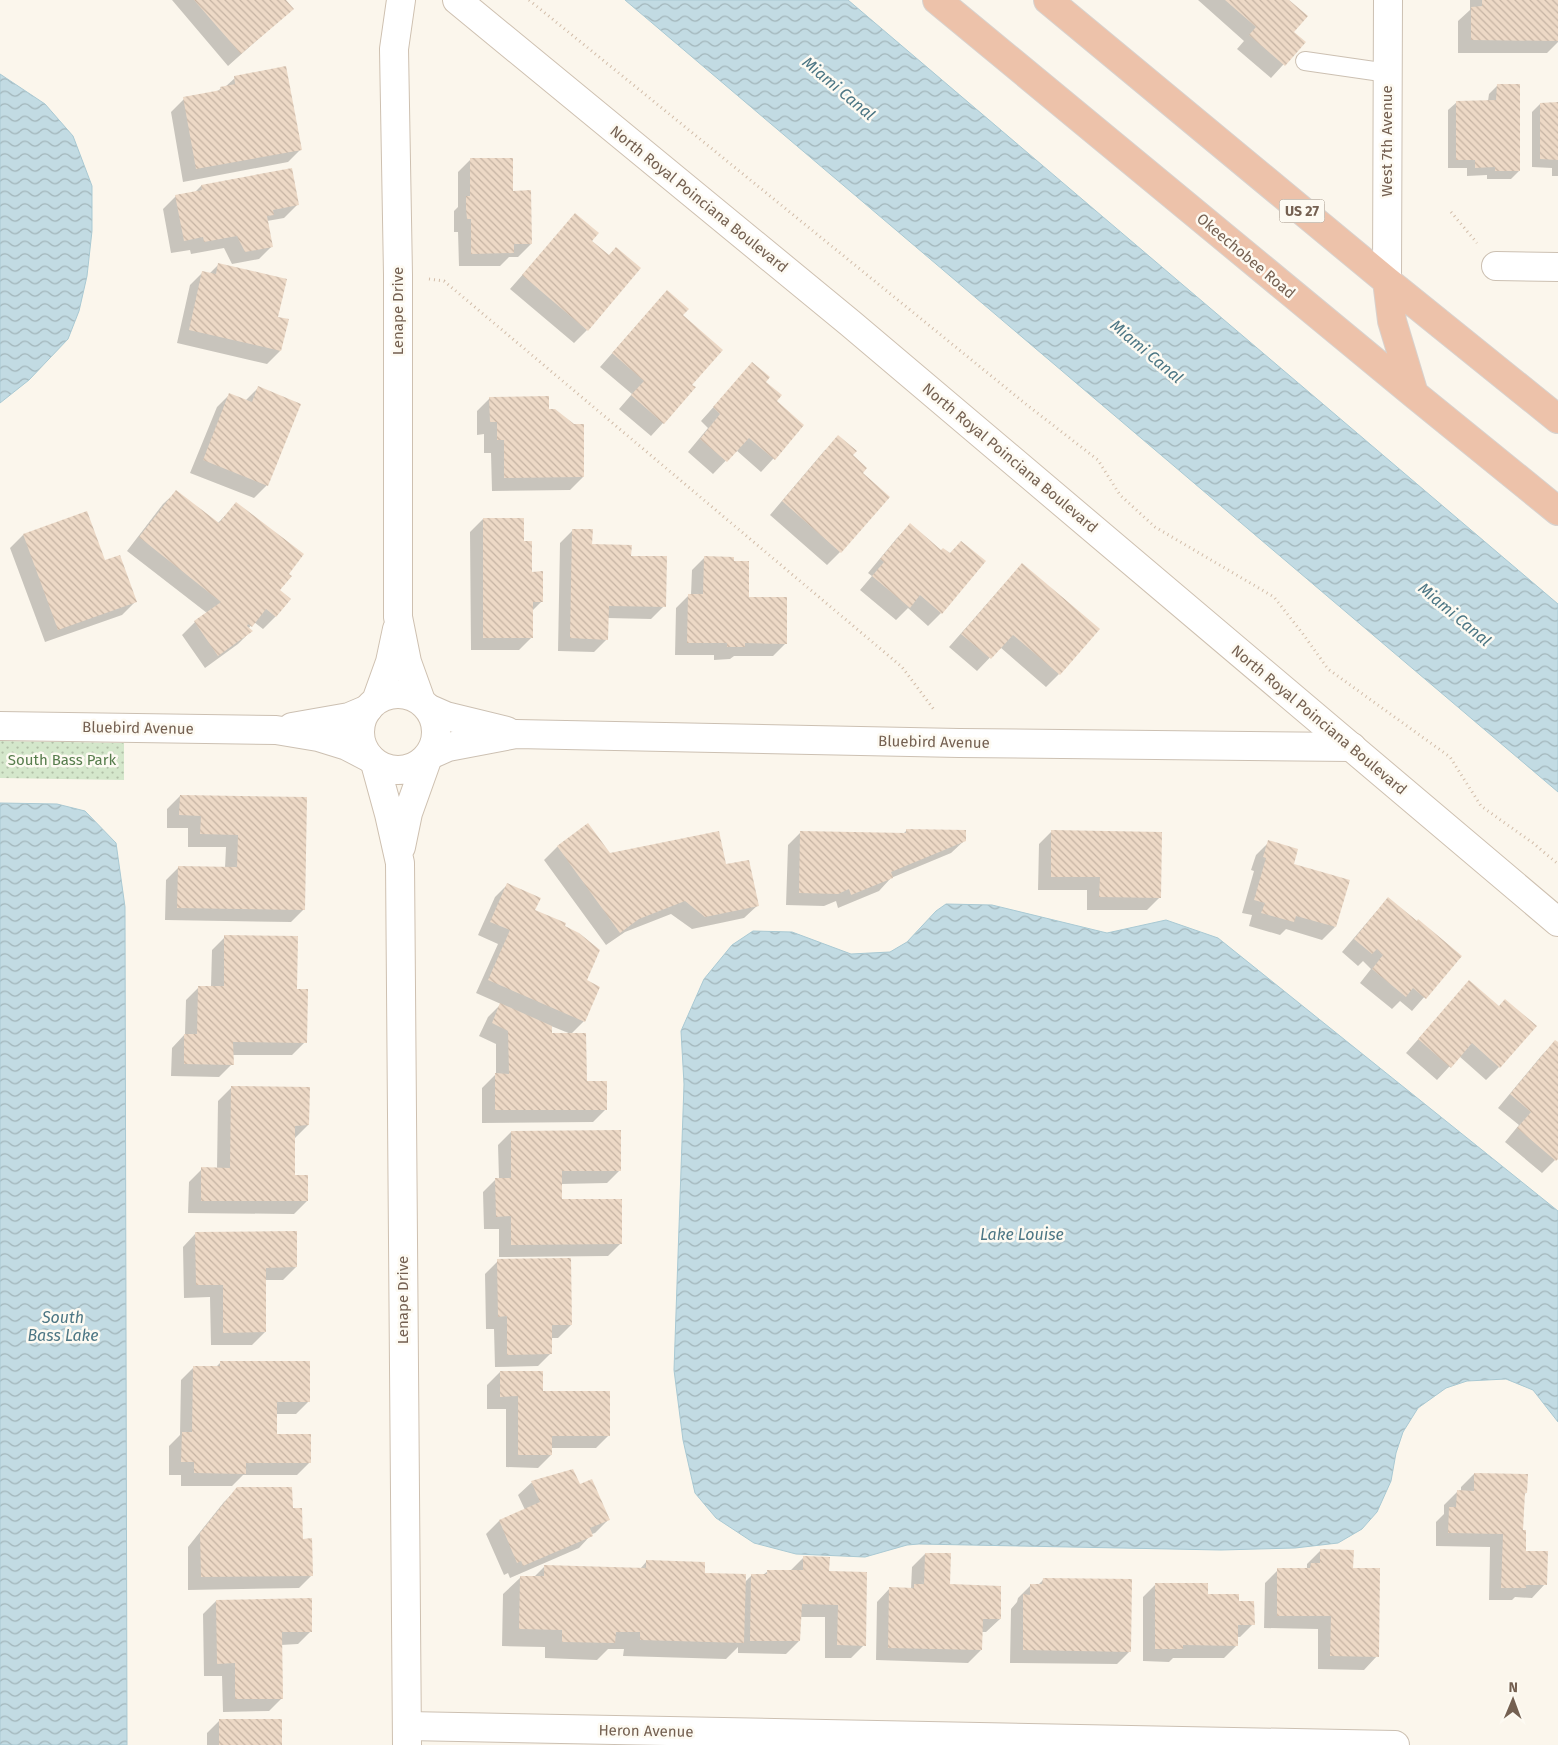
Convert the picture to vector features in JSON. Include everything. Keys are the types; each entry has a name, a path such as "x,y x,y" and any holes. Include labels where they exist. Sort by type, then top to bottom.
{"highway":[{"name":"Okeechobee Road","path":"937,0 1414,394 1558,510"},
{"name":"US 27","path":"1048,0 1387,281 1558,419"},
{"path":"1387,281 1392,321 1414,394"}],"street":[{"name":"Lenape Drive","path":"402,0 394,49 398,274 399,623 407,662 425,705"},
{"name":"North Royal Poinciana Boulevard","path":"457,0 850,323 1558,922"},
{"name":"West 7th Avenue","path":"1387,281 1388,0"},
{"path":"1496,266 1558,266"},
{"name":"Lenape Drive","path":"372,705 390,662 399,623"},
{"path":"398,694 410,696 425,705 435,720 437,732 436,744 429,756 411,769 399,771 387,769 373,761 361,743 360,730 362,719 372,705 387,695 398,694"},
{"name":"Bluebird Avenue","path":"276,730 350,717 372,705"},
{"name":"Bluebird Avenue","path":"425,705 446,716 516,734"},
{"name":"Bluebird Avenue","path":"0,726 276,730 318,737 347,746 373,761"},
{"name":"Bluebird Avenue","path":"429,756 448,747 516,734 959,743 1352,747"},
{"name":"Lenape Drive","path":"407,1736 400,856 408,813 429,756"},
{"name":"Lenape Drive","path":"373,761 400,856"},
{"name":"Heron Avenue","path":"407,1736 1395,1745"}],"lane":[{"path":"1305,61 1388,72"}],"path":[{"path":"529,0 1027,405 1098,460 1120,495 1155,527 1274,596 1328,669 1450,757 1481,806 1533,843 1558,864"},
{"path":"398,274 444,281 902,667 959,743"}],"green space":[{"name":"South Bass Park","path":"0,741 124,743 124,780 0,778"}],"water":[{"name":"Miami Canal","path":"625,0 848,0 1558,604 1558,792"},
{"path":"0,74 45,104 73,136 92,186 92,231 87,276 79,311 68,339 29,380 0,403"},
{"name":"South Bass Lake","path":"0,803 57,804 85,811 116,843 125,907 127,1745 0,1745"},
{"name":"Lake Louise","path":"946,904 992,905 1107,933 1166,920 1218,938 1558,1211 1558,1422 1533,1390 1506,1379 1467,1381 1446,1388 1418,1408 1403,1432 1396,1453 1391,1481 1377,1512 1362,1529 1338,1543 1295,1548 1221,1550 919,1544 907,1545 865,1557 796,1554 754,1543 716,1518 695,1493 683,1440 674,1370 684,1084 681,1031 704,979 732,945 753,931 792,932 851,954 890,952 907,942 936,911"}],"building":[{"path":"194,0 286,0 294,9 241,54"},
{"path":"1225,0 1289,0 1308,16 1294,32 1306,42 1285,66 1249,35 1256,27"},
{"path":"1482,0 1558,0 1558,41 1471,40 1471,7 1482,6"},
{"path":"286,66 302,150 196,169 183,97 221,90 220,87 235,84 234,76"},
{"path":"1497,84 1520,84 1520,171 1495,171 1495,167 1475,168 1475,160 1456,160 1456,101 1496,100"},
{"path":"1558,102 1558,160 1540,159 1540,103"},
{"path":"470,158 513,158 513,191 531,190 532,244 514,244 514,253 471,254 471,219 467,219 466,208 466,196 470,196"},
{"path":"292,168 299,205 273,210 274,215 267,216 273,247 245,252 237,236 204,242 203,237 184,241 175,195 202,190 201,185"},
{"path":"575,213 599,233 592,241 609,255 616,247 641,268 588,331 522,275"},
{"path":"218,263 287,279 278,317 289,319 281,351 189,330 202,271 216,274"},
{"path":"667,290 689,309 683,315 723,350 692,385 696,387 664,424 631,395 644,381 612,353"},
{"path":"752,362 770,377 766,382 782,395 777,401 804,425 775,460 749,438 727,462 700,439 720,414 713,407"},
{"path":"258,386 301,404 268,486 203,460 229,393 252,402"},
{"path":"549,396 549,409 555,409 574,424 584,424 584,477 504,478 504,440 497,440 497,422 490,422 489,397"},
{"path":"838,435 857,451 853,455 867,468 863,473 890,497 841,553 782,501"},
{"path":"176,490 219,523 236,502 304,554 289,574 292,576 280,590 291,599 276,617 266,609 252,627 248,624 247,626 253,631 218,656 194,621 221,602 139,537"},
{"path":"87,511 105,560 120,555 137,602 58,630 23,534"},
{"path":"483,518 524,518 524,541 532,541 532,572 543,571 543,602 533,602 533,638 483,638"},
{"path":"910,523 941,550 943,548 950,553 961,541 986,561 942,614 920,595 910,608 872,576 884,562 880,559"},
{"path":"572,529 593,529 592,544 632,545 631,556 667,556 666,607 609,606 608,640 570,638"},
{"path":"704,556 734,557 734,561 749,561 749,597 787,597 787,644 745,643 745,647 727,647 727,643 687,643 688,594 703,594"},
{"path":"1022,563 1100,629 1060,675 1013,635 991,659 961,634"},
{"path":"180,795 307,797 305,910 177,908 178,866 237,867 238,835 200,834 201,816 179,815"},
{"path":"588,823 610,853 719,831 726,864 749,860 759,906 705,917 685,901 639,919 620,933 557,846"},
{"path":"906,829 966,830 966,841 891,872 893,878 851,895 849,889 838,894 799,893 800,831 906,833"},
{"path":"1051,830 1162,832 1161,898 1099,897 1100,877 1051,877"},
{"path":"1268,840 1298,849 1294,864 1350,880 1336,927 1296,916 1294,922 1261,913 1265,903 1254,900 1266,858 1263,857"},
{"path":"507,883 541,898 535,910 566,923 565,926 579,933 600,950 587,980 600,987 585,1022 488,980 510,930 490,922"},
{"path":"1388,897 1417,921 1418,919 1462,956 1426,999 1413,988 1406,997 1372,969 1383,955 1377,949 1372,954 1354,939"},
{"path":"224,935 298,936 297,989 308,989 307,1043 233,1042 234,1065 184,1064 184,1034 197,1034 198,986 224,986"},
{"path":"1469,980 1499,1006 1505,999 1537,1026 1500,1068 1472,1043 1451,1068 1418,1039"},
{"path":"500,1003 552,1026 552,1033 586,1033 587,1081 607,1081 607,1110 495,1110 495,1073 509,1074 508,1031 492,1023"},
{"path":"1555,1040 1558,1042 1558,1159 1556,1161 1517,1128 1531,1112 1510,1094"},
{"path":"231,1086 310,1087 309,1125 295,1126 295,1175 308,1175 308,1201 201,1201 201,1167 230,1168"},
{"path":"621,1130 621,1171 562,1171 562,1199 622,1199 622,1244 511,1245 511,1216 496,1217 495,1178 511,1178 511,1131"},
{"path":"297,1231 297,1267 266,1268 266,1332 223,1333 223,1285 196,1285 195,1232"},
{"path":"571,1258 572,1325 552,1325 552,1354 507,1355 507,1316 498,1317 497,1259"},
{"path":"220,1361 310,1361 310,1402 277,1402 277,1434 311,1434 311,1463 246,1463 246,1474 194,1473 194,1462 181,1462 182,1432 192,1432 193,1366 220,1366"},
{"path":"500,1371 543,1371 543,1391 610,1391 610,1436 552,1436 552,1455 518,1455 518,1396 500,1397"},
{"path":"573,1469 580,1484 592,1479 610,1520 590,1528 593,1536 523,1566 521,1561 517,1563 499,1520 540,1502 531,1481"},
{"path":"1474,1473 1528,1474 1523,1530 1526,1530 1526,1551 1548,1551 1547,1585 1526,1585 1526,1588 1501,1588 1503,1534 1448,1533 1449,1507 1456,1507 1457,1490 1474,1491"},
{"path":"237,1487 292,1487 293,1508 302,1508 303,1539 312,1538 313,1576 201,1577 200,1533"},
{"path":"1320,1549 1354,1550 1353,1568 1380,1568 1379,1657 1330,1656 1331,1616 1277,1616 1277,1568 1310,1568 1311,1563 1320,1563"},
{"path":"925,1553 951,1553 950,1584 1001,1586 1001,1619 983,1619 982,1650 888,1648 889,1587 914,1588 914,1584 924,1584"},
{"path":"803,1556 830,1557 829,1571 867,1572 866,1646 837,1645 838,1605 802,1604 800,1641 750,1641 751,1574 767,1574 767,1570 803,1570"},
{"path":"646,1560 705,1562 705,1573 746,1574 744,1643 640,1640 640,1632 616,1632 615,1643 562,1642 562,1630 519,1629 520,1576 544,1576 544,1565 646,1568"},
{"path":"1043,1578 1132,1579 1131,1652 1023,1650 1023,1594 1030,1595 1030,1584 1042,1584"},
{"path":"1155,1583 1208,1583 1208,1594 1239,1594 1239,1601 1254,1601 1255,1625 1238,1625 1238,1646 1183,1645 1183,1649 1155,1649"},
{"path":"312,1598 312,1632 282,1632 283,1699 235,1699 235,1663 217,1664 216,1600"},
{"path":"219,1719 282,1719 282,1745 219,1745"}]}
